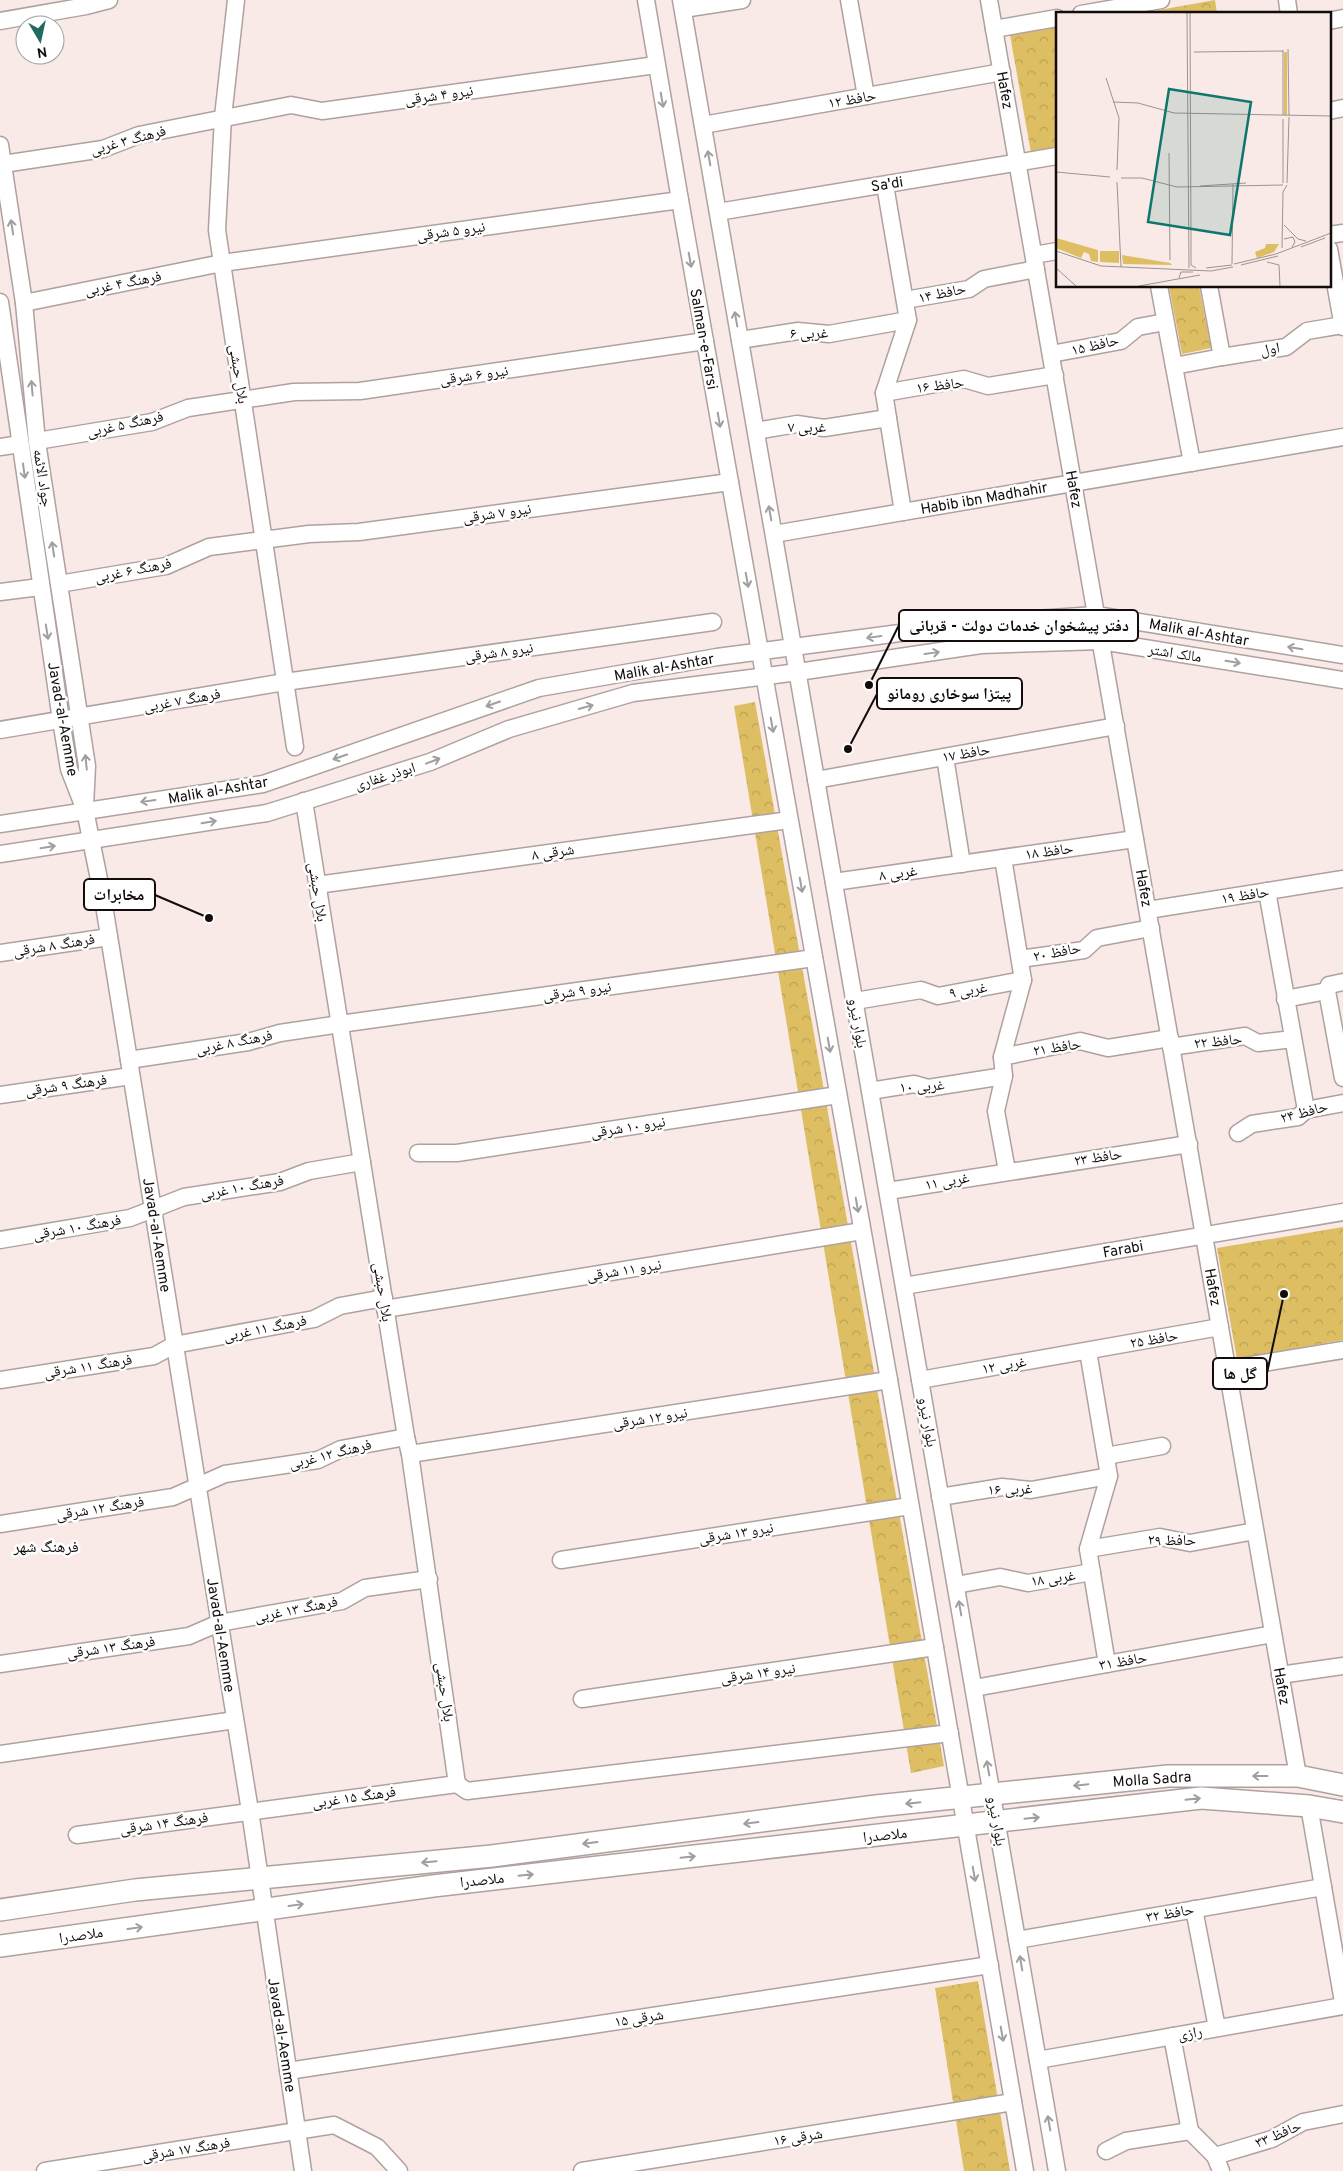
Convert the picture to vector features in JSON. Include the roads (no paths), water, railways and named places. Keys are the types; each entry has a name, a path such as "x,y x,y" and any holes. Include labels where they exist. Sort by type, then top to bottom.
{"main road":[{"name":"Molla Sadra","path":"961,1798 1168,1776 1298,1776 1343,1784"},
{"name":"ملاصدرا","path":"0,1910 135,1890 492,1856 876,1806 961,1798"},
{"name":"Molla Sadra","path":"966,1826 1201,1798 1309,1806 1343,1812"},
{"name":"ملاصدرا","path":"0,1946 433,1886 966,1826"}],"street":[{"path":"0,21 86,6 109,0"},
{"name":"بلال حبشی","path":"236,0 223,117 217,230 295,747"},
{"name":"Salman-e-Farsi","path":"646,0 764,677"},
{"path":"742,0 682,5 798,672 764,677"},
{"path":"849,0 866,96"},
{"name":"Hafez","path":"989,0 1298,1776"},
{"path":"1092,12 1158,0"},
{"path":"994,29 1056,18"},
{"path":"1330,21 1343,18"},
{"name":"نیرو ۴ شرقی","path":"223,117 291,104 322,111 656,65"},
{"name":"حافظ ۱۲","path":"703,126 1002,72"},
{"path":"1330,111 1343,108"},
{"name":"فرهنگ ۳ غربی","path":"3,164 103,149 139,135 223,117"},
{"name":"جواد الائمه","path":"0,145 24,303 37,440 87,766 85,810"},
{"name":"Sa'di","path":"718,212 1056,156"},
{"path":"885,185 908,320 884,392 903,512"},
{"name":"نیرو ۵ شرقی","path":"222,263 680,200"},
{"path":"1330,235 1343,234"},
{"name":"حافظ ۱۴","path":"905,300 969,289 984,279 1035,262 1056,252"},
{"path":"1330,254 1343,326"},
{"name":"فرهنگ ۴ غربی","path":"24,303 222,263"},
{"path":"1159,288 1192,462"},
{"path":"1209,288 1222,357"},
{"name":"Javad-al-Aemme","path":"0,304 61,720 69,769 85,810 109,936 250,1811 303,2171"},
{"name":"۶ غربی","path":"740,340 798,331 829,334 908,320"},
{"name":"حافظ ۱۵","path":"1051,354 1121,341 1138,327 1165,322"},
{"name":"اول","path":"1174,366 1286,346 1307,331 1343,326"},
{"name":"نیرو ۶ شرقی","path":"243,400 294,392 360,391 705,341"},
{"name":"حافظ ۱۶","path":"884,392 964,379 988,386 1054,375"},
{"name":"فرهنگ ۵ غربی","path":"37,440 152,422 188,408 243,400"},
{"name":"۷ غربی","path":"756,430 796,424 824,428 888,418"},
{"name":"Habib ibn Madhahir","path":"774,534 1343,436"},
{"path":"0,447 20,444"},
{"name":"نیرو ۷ شرقی","path":"264,540 309,534 360,532 730,482"},
{"name":"فرهنگ ۶ غربی","path":"59,584 166,566 209,547 264,540"},
{"path":"0,592 40,586"},
{"name":"Malik al-Ashtar","path":"0,824 262,784 539,688 793,647 976,623 1096,615 1343,655"},
{"name":"نیرو ۸ شرقی","path":"285,682 713,622"},
{"name":"مالک اشتر","path":"798,672 981,645 1101,641 1343,680"},
{"name":"بلوار نیرو","path":"798,672 1057,2171"},
{"name":"بلوار نیرو","path":"764,677 961,1798"},
{"name":"ابوذر غفاری","path":"0,854 267,813 430,762 509,729 633,694 764,677"},
{"name":"فرهنگ ۷ غربی","path":"0,730 285,682"},
{"name":"حافظ ۱۷","path":"816,780 1116,726"},
{"path":"945,757 962,864"},
{"name":"بلال حبشی","path":"304,801 410,1454 457,1784"},
{"name":"۸ شرقی","path":"317,885 789,820"},
{"name":"حافظ ۱۸","path":"962,864 1135,839"},
{"path":"1003,858 1023,980 1002,1057 1004,1076 996,1111 1007,1171"},
{"name":"۸ غربی","path":"834,882 962,864"},
{"name":"حافظ ۱۹","path":"1148,910 1343,879"},
{"path":"1267,891 1306,1110"},
{"name":"حافظ ۲۰","path":"1020,959 1084,950 1097,938 1151,928"},
{"name":"فرهنگ ۸ شرقی","path":"0,953 109,936"},
{"name":"نیرو ۹ شرقی","path":"340,1024 814,958"},
{"name":"۹ غربی","path":"855,1001 921,990 938,996 1023,980"},
{"path":"1342,1069 1327,991 1329,985 1343,982"},
{"path":"1285,999 1327,991"},
{"name":"فرهنگ ۸ غربی","path":"130,1068 280,1033 340,1024"},
{"name":"حافظ ۲۲","path":"1170,1042 1245,1036 1258,1043 1292,1038"},
{"name":"حافظ ۲۱","path":"1002,1057 1080,1040 1108,1048 1170,1042"},
{"name":"فرهنگ ۹ شرقی","path":"0,1095 130,1068"},
{"name":"۱۰ غربی","path":"870,1091 914,1084 928,1088 1004,1076"},
{"name":"نیرو ۱۰ شرقی","path":"418,1153 457,1153 838,1095"},
{"name":"حافظ ۲۴","path":"1238,1133 1252,1124 1298,1116 1306,1110 1343,1103"},
{"name":"حافظ ۲۳","path":"1007,1171 1189,1144"},
{"name":"فرهنگ ۱۰ غربی","path":"152,1208 184,1197 280,1182 308,1171 362,1162"},
{"name":"۱۱ غربی","path":"888,1191 1007,1171"},
{"name":"فرهنگ ۱۰ شرقی","path":"0,1240 130,1218 152,1208"},
{"name":"Farabi","path":"904,1286 1343,1212"},
{"name":"نیرو ۱۱ شرقی","path":"384,1303 862,1231"},
{"name":"فرهنگ ۱۱ غربی","path":"174,1345 314,1319 340,1306 384,1303"},
{"name":"حافظ ۲۵","path":"1088,1351 1220,1328"},
{"name":"فرهنگ ۱۱ شرقی","path":"0,1380 154,1356 174,1345"},
{"path":"1227,1369 1343,1350"},
{"path":"1088,1351 1109,1476 1088,1548 1107,1664"},
{"name":"۱۲ غربی","path":"920,1380 1088,1351"},
{"name":"نیرو ۱۲ شرقی","path":"410,1454 889,1380"},
{"name":"فرهنگ ۱۲ غربی","path":"197,1485 225,1474 318,1460 341,1450 406,1438"},
{"path":"1106,1456 1162,1446"},
{"name":"۱۶ غربی","path":"940,1497 1002,1487 1031,1490 1109,1476"},
{"name":"فرهنگ ۱۲ شرقی","path":"0,1524 173,1496 197,1485"},
{"name":"نیرو ۱۳ شرقی","path":"561,1560 910,1506"},
{"name":"حافظ ۲۹","path":"1088,1548 1160,1537 1190,1543 1255,1530"},
{"name":"۱۸ غربی","path":"956,1585 1000,1577 1028,1583 1092,1572"},
{"name":"فرهنگ ۱۳ غربی","path":"219,1623 342,1601 365,1588 429,1579"},
{"name":"فرهنگ ۱۳ شرقی","path":"0,1664 189,1636 219,1623"},
{"name":"حافظ ۳۱","path":"974,1688 1273,1634"},
{"name":"نیرو ۱۴ شرقی","path":"582,1699 935,1647"},
{"path":"1280,1675 1343,1666"},
{"path":"0,1754 234,1720"},
{"path":"457,1784 468,1791 950,1733"},
{"name":"فرهنگ ۱۵ غربی","path":"250,1811 457,1784"},
{"path":"961,1798 966,1826"},
{"path":"1309,1806 1343,2002"},
{"name":"فرهنگ ۱۴ شرقی","path":"77,1835 250,1811"},
{"name":"بلوار نیرو","path":"966,1826 1025,2171"},
{"name":"حافظ ۳۲","path":"1017,1940 1323,1887"},
{"path":"1194,1909 1217,2028"},
{"name":"۱۵ شرقی","path":"288,2071 990,1965"},
{"name":"رازی","path":"1038,2060 1343,2006"},
{"path":"1172,2036 1190,2131 1218,2164"},
{"name":"۱۶ شرقی","path":"582,2171 1014,2102"},
{"name":"حافظ ۳۳","path":"1218,2164 1272,2139 1303,2122 1343,2114"},
{"name":"فرهنگ ۱۷ شرقی","path":"45,2171 334,2125 377,2147 399,2171"},
{"path":"1106,2151 1126,2141 1190,2131"}],"place":[{"name":"دفتر پیشخوان خدمات دولت - قربانی","path":"869,685"},
{"name":"پیتزا سوخاری رومانو","path":"848,749"},
{"name":"مخابرات","path":"209,918"},
{"name":"گل ها","path":"1284,1294"}],"district":[{"name":"فرهنگ شهر","path":"46,1546"}]}
